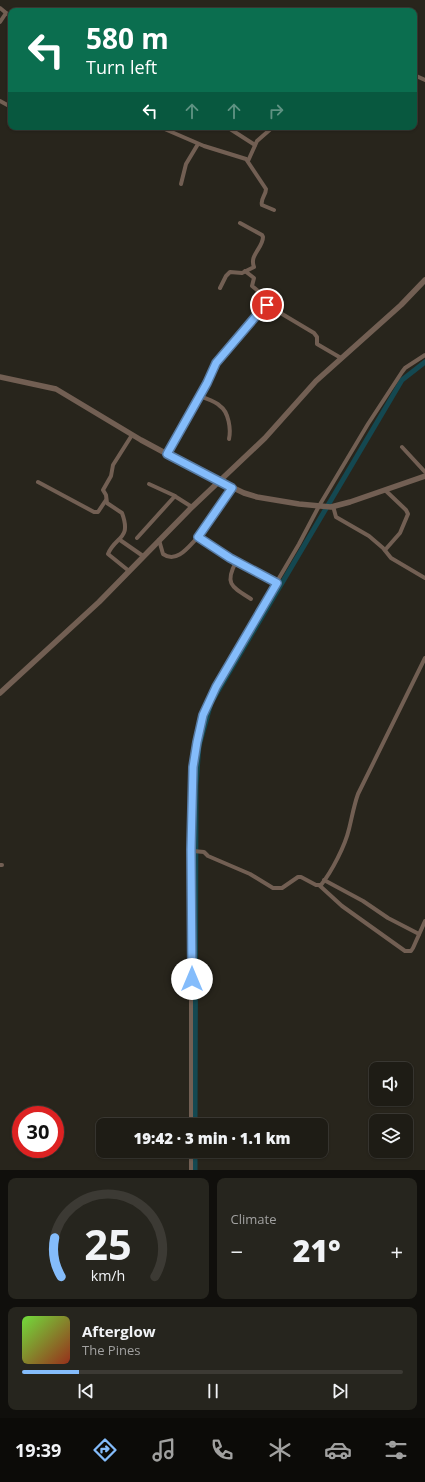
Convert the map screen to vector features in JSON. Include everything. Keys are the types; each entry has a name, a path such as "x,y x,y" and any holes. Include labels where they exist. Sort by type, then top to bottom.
{"street":[{"path":"0,8 6,13 0,22"},
{"path":"167,130 198,144 243,157 248,161 266,189 262,200 262,205 274,210"},
{"path":"232,130 255,145"},
{"path":"248,161 260,137 269,130"},
{"path":"181,184 186,164 198,144"},
{"path":"220,288 226,276 230,272 242,273 254,267 253,260 263,239 262,235 240,223"},
{"path":"245,271 254,278 252,286 263,294 267,305 314,333 317,337 317,344 341,358"},
{"path":"0,693 99,602 192,507 265,438 316,380 402,305 425,280"},
{"path":"167,454 220,357 267,305"},
{"path":"191,1118 193,767 203,715 216,687 399,375 405,368 425,355"},
{"path":"0,377 56,389 132,435 219,482 244,493 270,500 332,506 350,502 425,476"},
{"path":"200,396 220,405 225,411 230,430 229,439"},
{"path":"129,571 108,554 120,540 126,528 124,516 121,511 109,505 103,489 111,476 114,465 132,435"},
{"path":"402,447 425,472"},
{"path":"38,482 94,512 98,512 106,500"},
{"path":"149,484 175,496 192,507"},
{"path":"159,540 163,554 172,557 178,556 198,537 232,488"},
{"path":"385,490 406,510 408,514 400,534 385,550"},
{"path":"138,538 175,496"},
{"path":"332,506 336,516 369,536 385,550 391,558 425,578"},
{"path":"198,537 236,562 277,583"},
{"path":"120,540 143,556"},
{"path":"236,562 230,573 231,583 237,590 252,599"},
{"path":"319,885 321,885 341,851 358,794 425,658"},
{"path":"192,850 204,852 208,856 250,874 273,888 282,888 301,877 319,885 342,906 405,951 411,951 425,921"},
{"path":"324,880 419,934"},
{"path":"191,1158 191,1170"}],"waterway":[{"path":"195,1118 196,785 199,746 211,703 402,380 425,362"},
{"path":"195,1158 195,1170"}],"route":[{"path":"192,979 191,849 193,767 197,742 203,715 216,687 277,583 230,558 198,537 232,488 167,454 220,357 228,350 267,305"}]}
